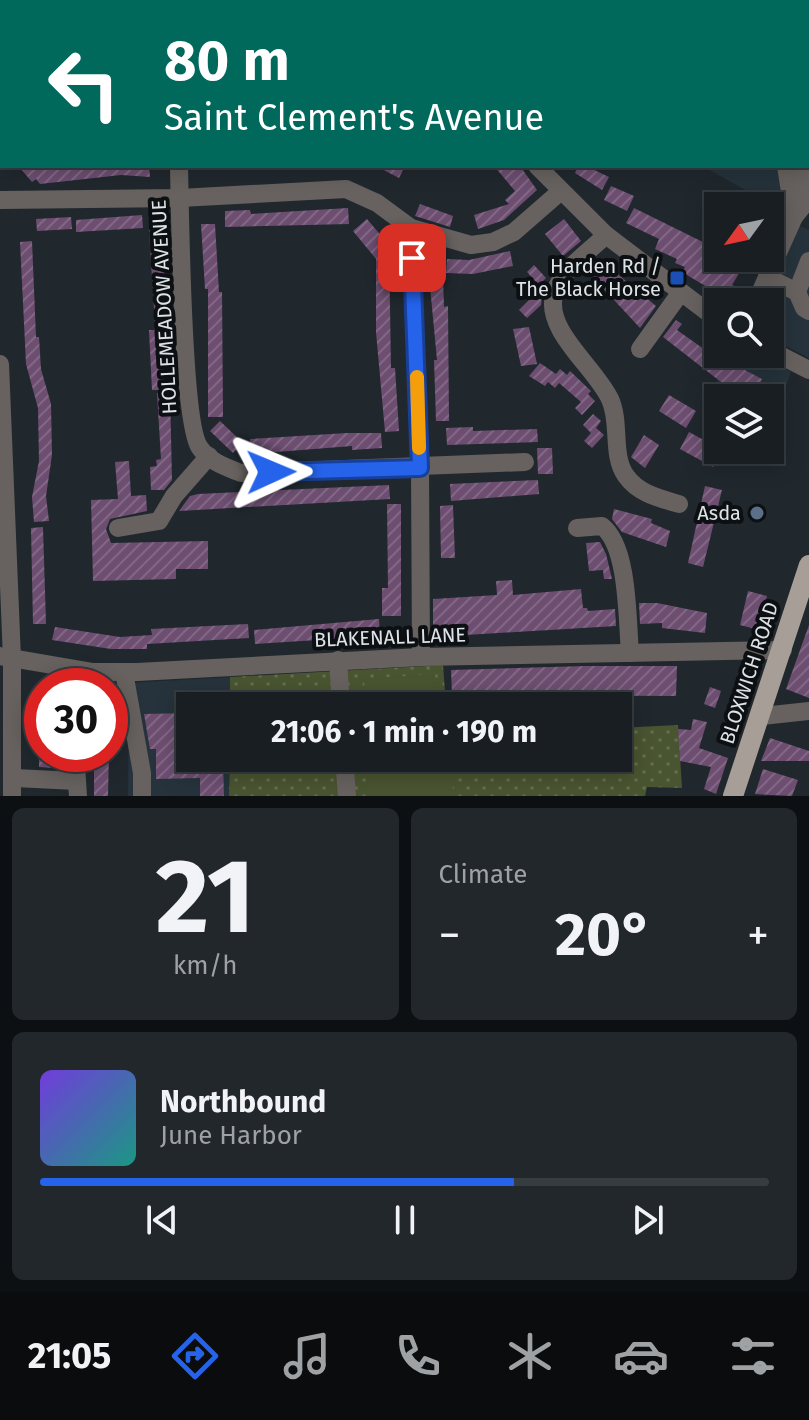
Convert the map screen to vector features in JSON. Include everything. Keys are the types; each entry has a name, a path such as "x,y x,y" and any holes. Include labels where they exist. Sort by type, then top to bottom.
{"main road":[{"name":"BLOXWICH ROAD","path":"733,796 762,716 809,565"}],"street":[{"name":"HOLLEMEADOW AVENUE","path":"179,168 189,402 193,432 199,447 209,456"},
{"path":"539,168 606,235 704,309"},
{"path":"786,168 794,217"},
{"path":"762,288 794,217 807,201 804,168"},
{"path":"0,200 180,198 346,189 377,203 411,228 471,245 493,242 527,223 561,191"},
{"path":"411,228 420,468 421,657"},
{"path":"606,235 566,272 554,293 553,314 558,330 576,349 610,400 618,425 618,453 623,473 638,490 680,506"},
{"path":"797,292 809,261"},
{"path":"767,277 797,292 809,311"},
{"path":"640,349 681,292"},
{"path":"784,357 809,370"},
{"path":"0,364 6,658 14,787 77,781"},
{"path":"118,528 159,521 174,496 209,456 241,473 525,462"},
{"path":"577,528 602,526 611,536 624,570 630,653"},
{"name":"BLAKENALL LANE","path":"128,672 421,657 783,650"},
{"name":"BLAKENALL LANE","path":"6,658 47,668"},
{"path":"338,660 340,692"},
{"path":"128,694 142,773 142,796"},
{"path":"762,716 809,711"},
{"path":"345,772 347,796"}],"shaded area":[{"path":"706,168 809,168 809,205 785,212 784,192 749,192"},
{"path":"798,225 809,230 809,358 784,345 784,288 770,288 777,272 784,272 784,257"},
{"path":"724,368 783,368 791,372 784,391 784,384 715,384"},
{"path":"230,677 230,692 176,692 176,772 230,772 229,796 128,796 129,683"}],"green space":[{"path":"443,665 445,692 230,692 230,677"},
{"path":"435,674 437,692 365,692 364,679"},
{"path":"678,725 682,788 647,787 645,796 229,796 230,772 632,772 632,727"},
{"path":"366,772 452,772 453,796 367,796"}],"building":[{"path":"20,168 149,168 150,177 121,175 40,184 36,179 32,182"},
{"path":"380,168 404,168 399,178"},
{"path":"496,168 521,168 537,190 504,220 478,229 474,215 509,204 505,200 515,191"},
{"path":"577,168 590,168 609,177 602,190 575,173"},
{"path":"611,186 634,196 627,211 604,200"},
{"path":"420,204 453,216 450,227 415,216"},
{"path":"348,208 349,224 225,227 225,211 250,210 251,214"},
{"path":"634,208 704,243 704,272 740,272 732,285 738,288 709,288 682,272 685,267 675,263 677,259 655,249 659,239 626,223"},
{"path":"142,215 143,228 76,232 76,220"},
{"path":"71,217 72,229 37,231 36,219"},
{"path":"367,219 389,245 391,368 395,368 399,431 385,432 376,332 376,259 353,231"},
{"path":"564,219 581,241 563,256 545,234"},
{"path":"201,224 215,224 219,292 222,292 223,417 208,417 208,289 205,289"},
{"path":"162,229 167,325 155,325 149,230"},
{"path":"32,241 36,337 39,337 41,369 51,404 52,455 46,496 49,521 34,522 32,497 39,461 38,408 26,364 20,242"},
{"path":"510,251 513,266 473,274 446,273 447,259 469,260"},
{"path":"602,261 656,306 640,328 590,274"},
{"path":"534,265 546,278 539,285 527,272"},
{"path":"429,276 443,276 444,307 448,306 449,421 436,421 434,360 437,360"},
{"path":"530,283 542,295 541,305 527,318 519,310 530,299 522,291"},
{"path":"676,320 682,324 677,330 704,349 704,368 741,368 762,379 760,383 763,384 725,384 663,337"},
{"path":"529,327 537,364 521,366 513,329"},
{"path":"149,330 162,330 164,390 152,390"},
{"path":"540,363 556,374 560,369 567,375 570,371 591,391 588,394 595,401 582,415 575,408 581,402 559,383 555,388 548,382 545,386 529,376"},
{"path":"170,392 172,480 164,490 151,490 150,467 157,466 156,460 161,459 157,393"},
{"path":"669,395 696,411 686,428 659,411"},
{"path":"593,414 601,421 596,428 604,435 592,448 584,441 591,433 583,425"},
{"path":"220,421 243,443 233,453 210,431"},
{"path":"473,427 473,431 537,429 538,442 447,445 446,428"},
{"path":"689,432 704,440 704,462 680,449"},
{"path":"381,433 382,448 352,450 352,446 251,454 250,439"},
{"path":"644,435 659,445 645,468 631,457"},
{"path":"537,448 552,448 553,474 538,474"},
{"path":"129,461 131,496 146,495 147,511 110,519 106,529 111,543 208,541 208,569 176,569 176,579 93,581 91,500 118,499 115,462"},
{"path":"538,480 539,494 451,501 450,484"},
{"path":"389,485 390,499 179,511 190,496 198,494"},
{"path":"705,486 722,490 703,567 688,563"},
{"path":"387,504 401,504 401,616 382,616 382,588 388,588"},
{"path":"453,505 455,558 441,558 440,506"},
{"path":"614,509 652,519 651,523 670,531 666,547 622,532 612,519"},
{"path":"43,527 46,624 33,624 31,528"},
{"path":"600,542 612,579 604,579 603,570 589,571 586,543"},
{"path":"512,580 513,595 581,589 583,608 588,611 615,609 616,626 433,637 433,599 497,595 496,581"},
{"path":"748,591 767,596 759,630 740,625"},
{"path":"639,603 657,603 707,613 705,633 662,628 662,623 640,624"},
{"path":"379,619 380,636 255,644 254,630"},
{"path":"248,624 249,638 147,644 147,649 111,649 52,640 55,627 120,637 152,635 151,629"},
{"path":"809,625 809,698 786,689"},
{"path":"677,666 676,696 632,696 632,692 452,692 451,670"},
{"path":"710,687 721,691 715,708 704,704"},
{"path":"176,713 176,772 223,772 224,796 200,796 200,778 156,779 156,749 150,749 144,714"},
{"path":"693,719 707,722 699,748 728,758 716,794 704,789 711,767 680,761 678,729 691,730"},
{"path":"770,738 809,751 809,761 761,761"},
{"path":"763,769 798,780 792,796 755,794"},
{"path":"94,772 109,772 108,796 94,796"}],"slow traffic":[{"path":"417,377 419,448"}],"place":[{"name":"Harden Rd / The Black Horse","path":"677,278"},
{"name":"Asda","path":"757,513"}],"route":[{"path":"271,472 420,468 412,258"}]}
